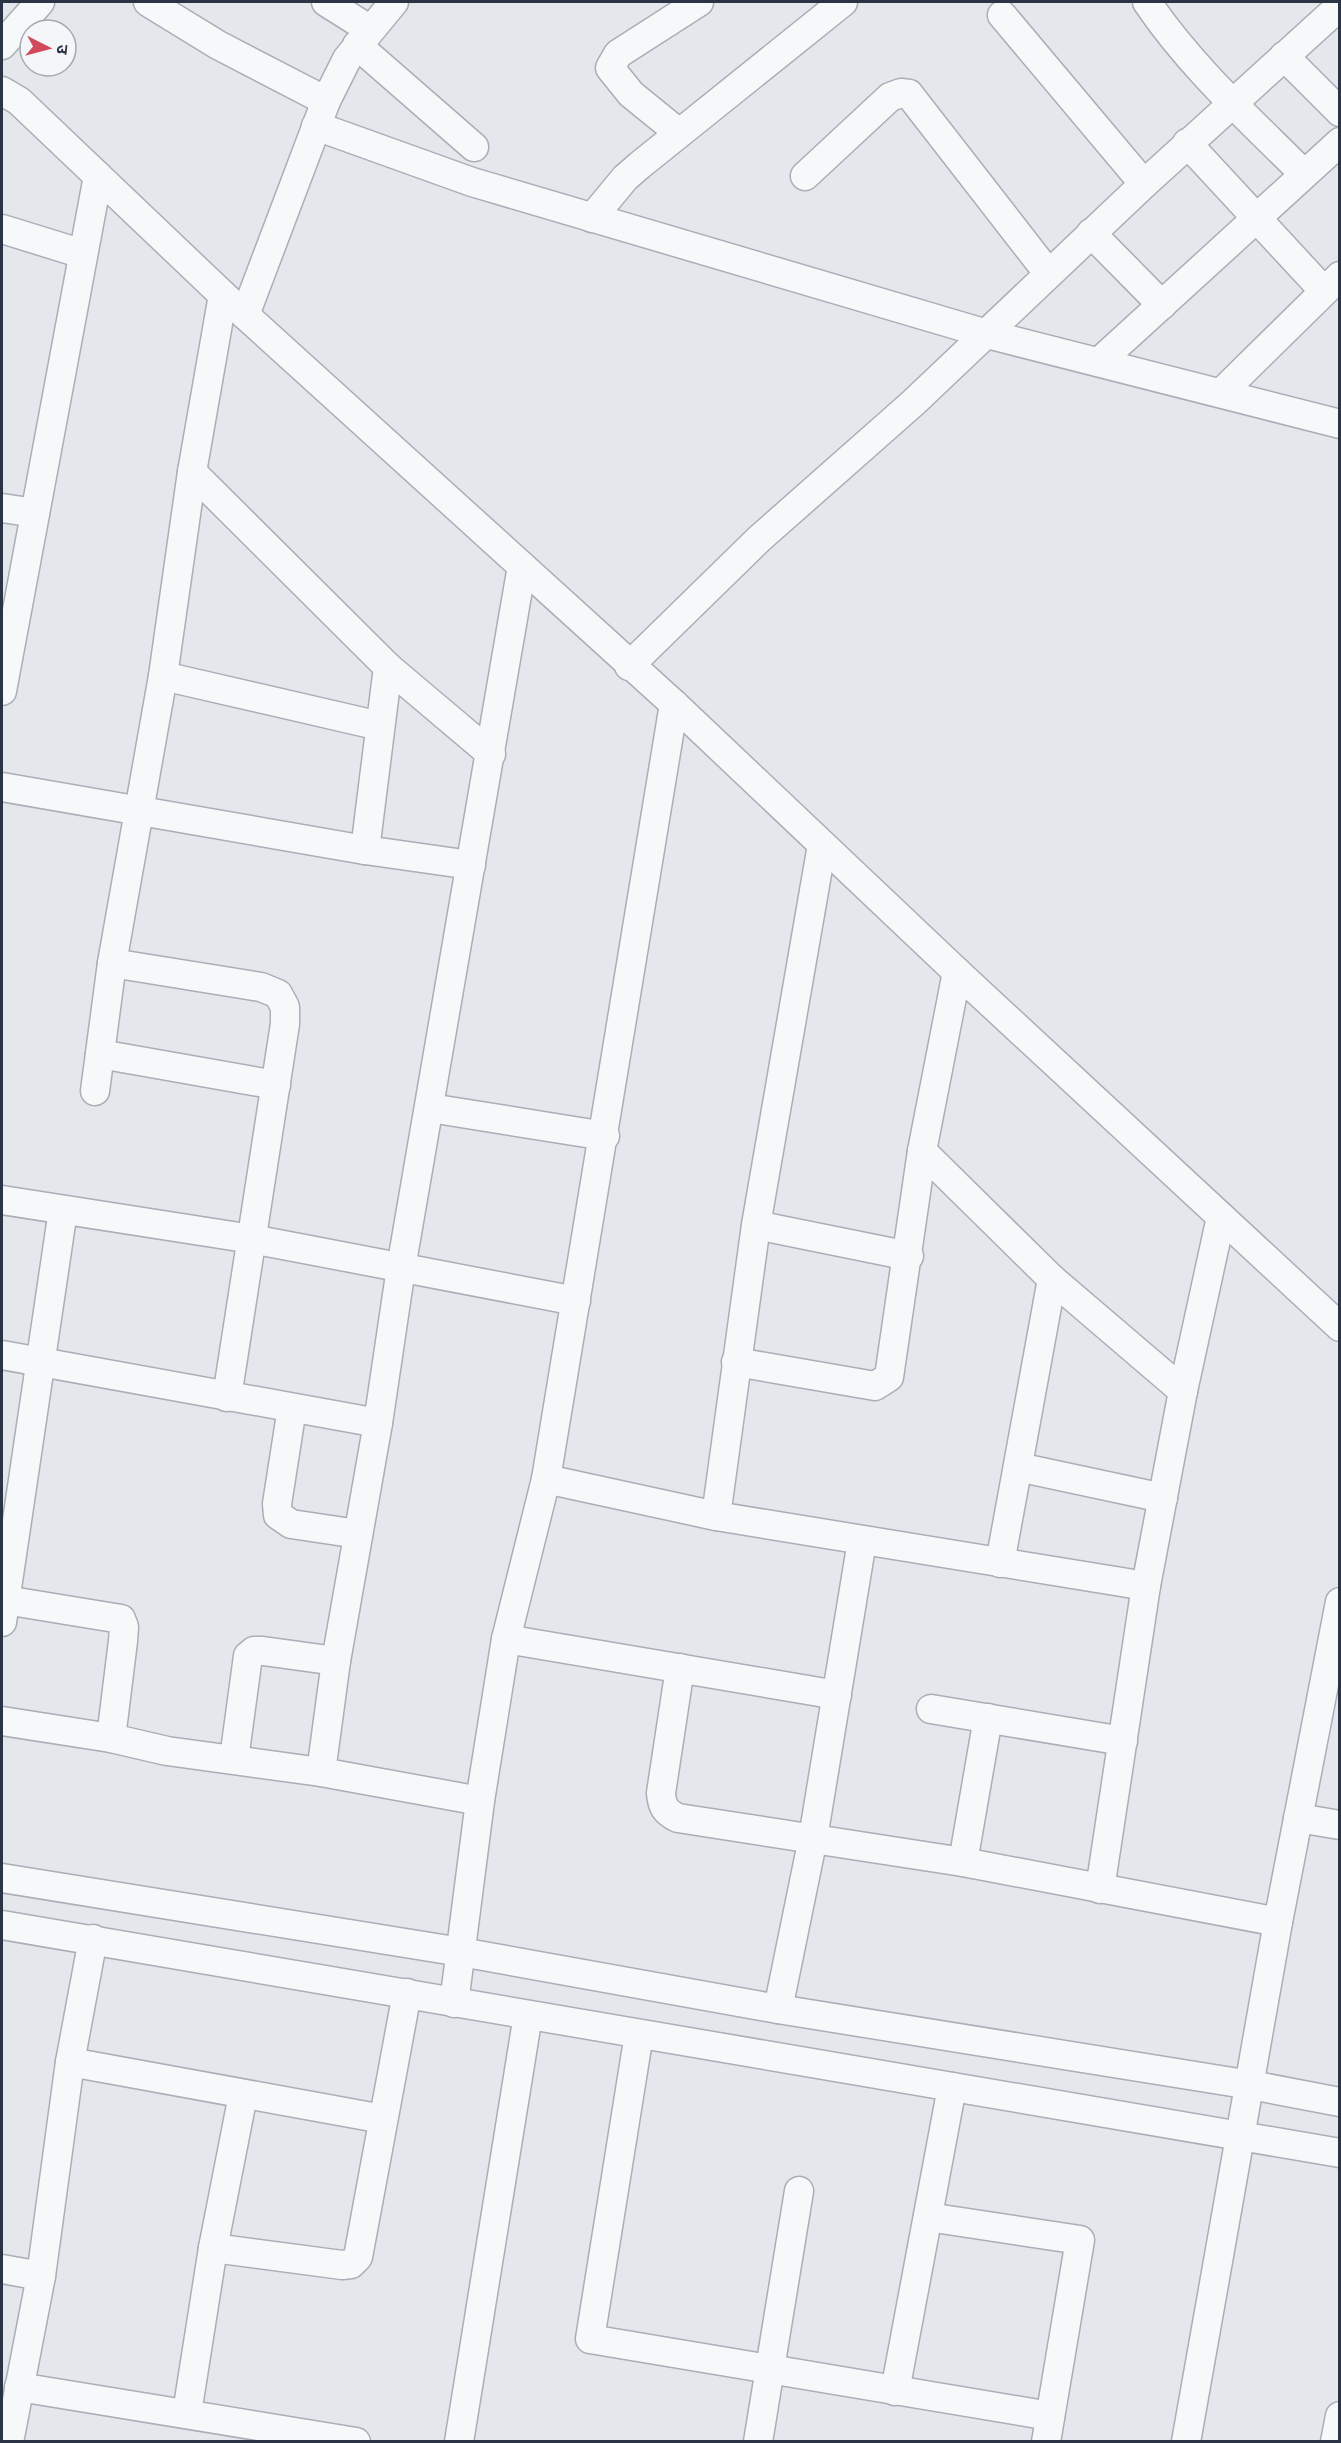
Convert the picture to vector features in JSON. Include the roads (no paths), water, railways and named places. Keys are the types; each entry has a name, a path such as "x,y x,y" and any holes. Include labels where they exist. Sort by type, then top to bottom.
{"street":[{"path":"2,45 40,2"},
{"path":"148,2 321,113 472,182 987,334 1340,424"},
{"path":"326,2 474,147"},
{"path":"245,315 321,113 363,37 394,2"},
{"path":"679,132 631,94 610,68 618,54 699,2"},
{"path":"592,218 625,178 679,132 843,2"},
{"path":"1147,2 1173,36 1232,102 1304,174"},
{"path":"629,666 759,539 987,334 1090,233 1340,6"},
{"path":"1002,15 1144,183"},
{"path":"1284,56 1340,112"},
{"path":"2,90 19,101 223,295 629,666 674,704 957,972 1340,1327"},
{"path":"805,176 890,97 901,93 909,94 1048,273"},
{"path":"1099,362 1340,142"},
{"path":"1187,143 1257,218 1332,283 1221,393"},
{"path":"2,691 7,631 35,513 98,176"},
{"path":"2,229 83,254"},
{"path":"1090,233 1162,305"},
{"path":"95,1091 112,963 163,676 192,472 223,295"},
{"path":"192,472 388,667 491,754"},
{"path":"2,508 35,513"},
{"path":"321,1772 336,1661 378,1423 401,1268 522,567"},
{"path":"365,850 388,667"},
{"path":"163,676 380,726"},
{"path":"454,2003 480,1801 506,1639 546,1479 605,1136 674,704"},
{"path":"2,787 365,850 471,865"},
{"path":"716,1516 756,1225 822,845"},
{"path":"112,963 261,987 278,994 285,1006 285,1024 276,1085 227,1396"},
{"path":"736,1362 875,1386 890,1377 909,1256 922,1151 957,972"},
{"path":"100,1054 276,1085"},
{"path":"430,1108 605,1136"},
{"path":"922,1151 1052,1280 1183,1391"},
{"path":"2,1200 252,1239 576,1301"},
{"path":"63,1210 3,1611 121,1620 124,1627 123,1641 111,1738"},
{"path":"1100,1889 1146,1586 1183,1391 1221,1217"},
{"path":"756,1225 909,1256"},
{"path":"1000,1563 1052,1280"},
{"path":"2,1355 378,1423"},
{"path":"292,1408 277,1504 278,1515 291,1524 358,1534"},
{"path":"1018,1467 1163,1498"},
{"path":"546,1479 716,1516 1146,1586"},
{"path":"778,2009 813,1838 862,1541"},
{"path":"1186,2442 1251,2085 1278,1922 1298,1818 1332,1677 1340,1602"},
{"path":"506,1639 837,1695"},
{"path":"234,1760 248,1656 254,1651 263,1651 336,1661"},
{"path":"680,1668 661,1793 662,1803 667,1813 678,1818 963,1862 1278,1922"},
{"path":"931,1709 1123,1742"},
{"path":"963,1862 988,1718"},
{"path":"2,1721 111,1738 167,1751 321,1772 480,1801"},
{"path":"1298,1818 1340,1824"},
{"path":"2,1878 461,1952 778,2009 1251,2085 1340,2102"},
{"path":"2,1925 1241,2138 1340,2153"},
{"path":"9,2442 41,2276 70,2062 93,1939"},
{"path":"213,2247 342,2265 351,2264 358,2257 407,1994"},
{"path":"459,2442 528,2015"},
{"path":"639,2034 590,2339 895,2391 1048,2429 1080,2240 928,2217"},
{"path":"70,2062 383,2119"},
{"path":"895,2391 952,2087"},
{"path":"187,2413 213,2247 243,2095"},
{"path":"758,2442 799,2191"},
{"path":"2,2269 41,2276"},
{"path":"19,2387 356,2442"},
{"path":"1335,2442 1340,2416"}]}
